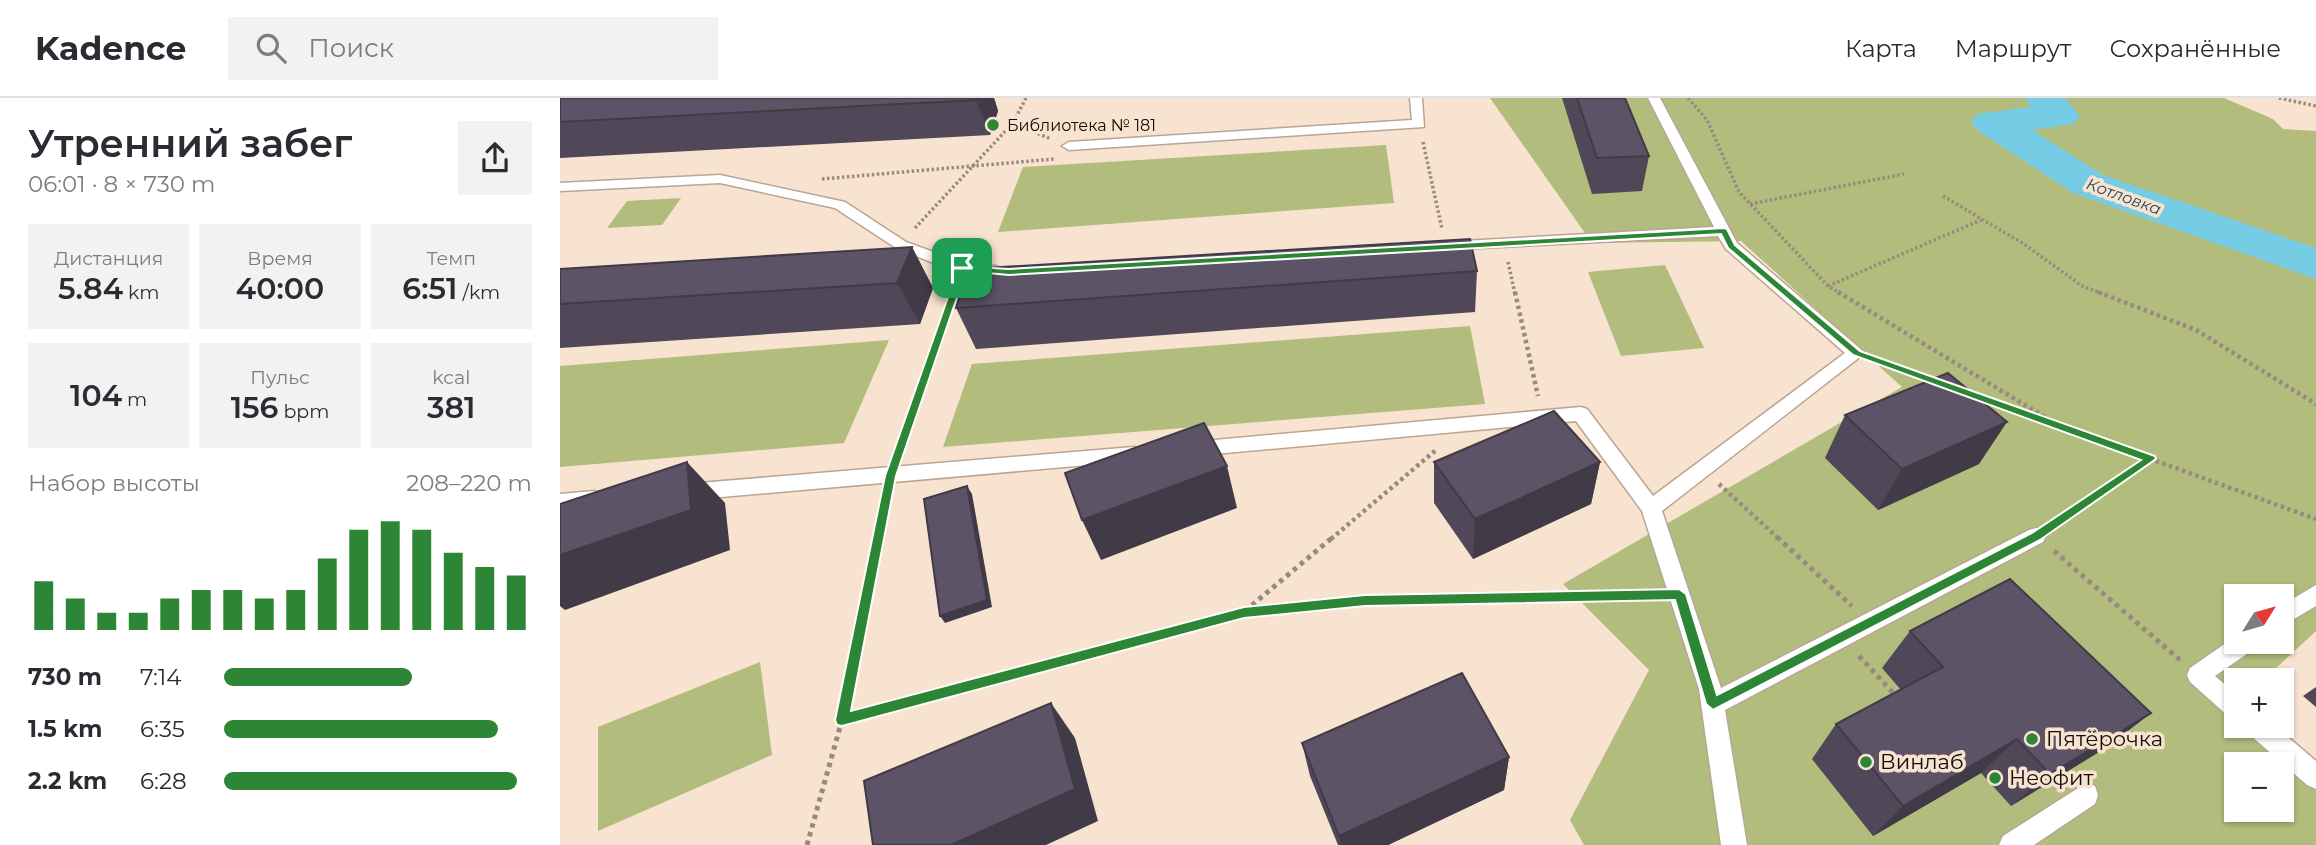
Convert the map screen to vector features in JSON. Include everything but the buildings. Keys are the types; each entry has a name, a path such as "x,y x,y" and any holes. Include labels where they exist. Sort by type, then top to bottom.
{"lane":[{"path":"1069,146 1419,124 1416,98"},
{"path":"1651,508 1856,353 1731,246 1654,98"},
{"path":"560,187 720,179 839,205 901,245 962,268 1009,272"},
{"path":"1439,247 1724,231"},
{"path":"1179,450 1581,414 1651,508 1713,704 1734,845"},
{"path":"669,493 1151,453"},
{"path":"560,502 614,498"},
{"path":"1713,704 2036,536"},
{"path":"2294,609 2316,594"},
{"path":"2224,698 2198,675 2229,654"},
{"path":"2271,738 2316,777"},
{"path":"2012,845 2086,795"}],"path":[{"path":"901,245 1013,122 1026,98"},
{"path":"1688,98 1707,120 1739,192 1828,286 2058,425"},
{"path":"2279,98 2316,106"},
{"path":"1013,122 1026,129"},
{"path":"1419,124 1439,247"},
{"path":"813,180 1067,158 1069,146"},
{"path":"1749,205 1904,174"},
{"path":"1943,196 2024,244 2082,286 2196,330 2316,404"},
{"path":"1828,286 1982,219"},
{"path":"1504,244 1543,418"},
{"path":"807,845 842,720 891,476 962,268"},
{"path":"1856,353 1945,384"},
{"path":"1970,394 2316,519"},
{"path":"1244,613 1467,425"},
{"path":"2151,459 2036,536 2198,675"},
{"path":"1703,469 1870,622"},
{"path":"842,720 1244,613 1365,601 1679,594"},
{"path":"1842,637 1897,697"}],"green space":[{"path":"1490,98 2224,98 2273,119 2283,129 2316,131 2316,631 2294,651 2294,584 2224,584 2224,654 2291,654 2276,668 2224,668 2224,738 2277,738 2316,766 2316,845 1584,845 1570,820 1649,670 1563,584 1902,387 1741,241 1592,243"},
{"path":"1386,145 1394,203 998,232 1023,167"},
{"path":"681,198 662,225 607,228 627,201"},
{"path":"1665,265 1704,348 1621,356 1588,272"},
{"path":"1470,326 1485,404 943,447 972,364"},
{"path":"889,340 844,443 560,467 560,366"},
{"path":"760,662 772,755 598,831 598,727"}],"waterway":[{"name":"Котловка","path":"2044,98 2060,116 1991,122 2088,184 2316,264"}],"place":[{"name":"Библиотека № 181","path":"993,125"},
{"name":"Пятёрочка","path":"2032,739"},
{"name":"Винлаб","path":"1866,762"},
{"name":"Неофит","path":"1995,778"}],"route":[{"path":"1724,231 1731,246 1856,353 2151,459 2036,536 1713,704 1679,594 1365,601 1244,613 842,720 891,476 962,268 1009,272 1724,231"}]}
